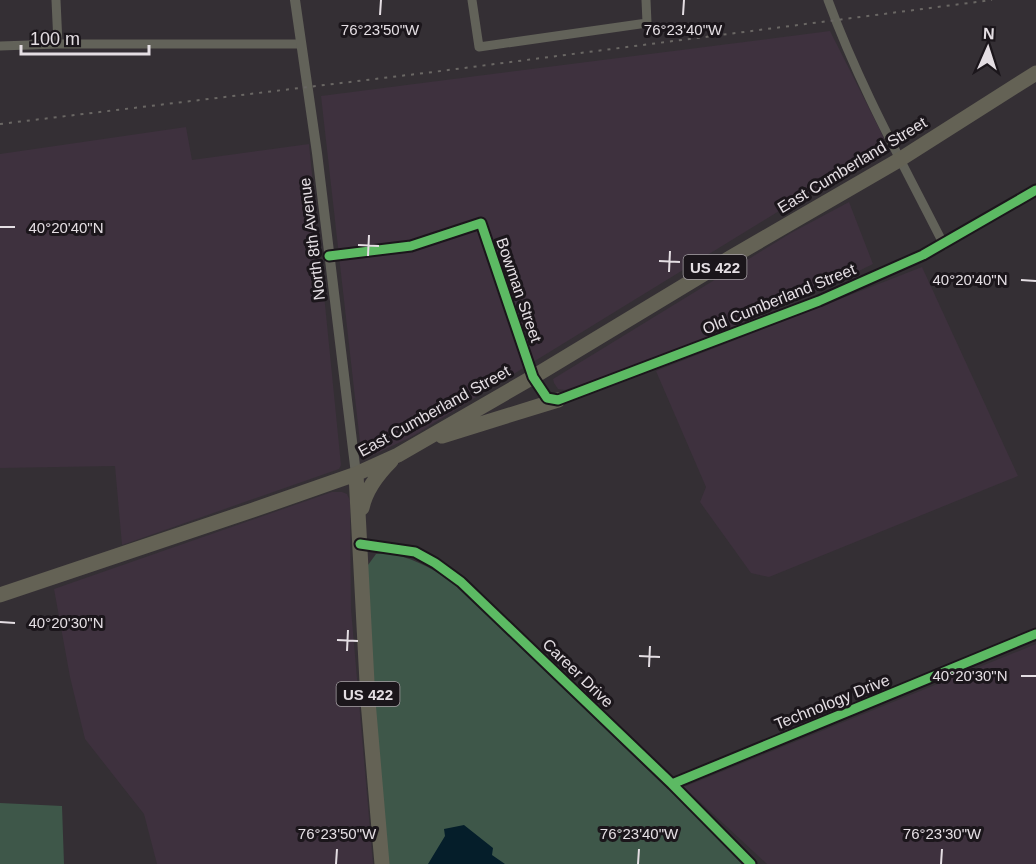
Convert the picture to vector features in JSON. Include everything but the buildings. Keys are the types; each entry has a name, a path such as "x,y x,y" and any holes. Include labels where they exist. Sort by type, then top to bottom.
{"highway":[{"name":"East Cumberland Street","path":"0,595 356,474 398,454 533,377 730,258 899,160 1036,74"},
{"path":"416,444 558,400"},
{"name":"US 422","path":"382,864 368,701 360,523 367,491 377,475 398,454"},
{"path":"356,474 360,523"}],"street":[{"path":"56,0 58,44"},
{"name":"North 8th Avenue","path":"295,0 356,474"},
{"path":"472,0 479,46 646,23 646,0"},
{"path":"828,0 840,35 899,160 944,245"},
{"path":"0,46 301,44"},
{"name":"Old Cumberland Street","path":"558,400 819,301 944,245 1036,190"},
{"name":"Bowman Street","path":"329,256 411,246 481,223 533,377"},
{"path":"533,377 548,398 558,400"},
{"name":"Career Drive","path":"360,544 415,552 461,582 672,784 751,864"},
{"name":"Technology Drive","path":"672,784 1036,634"}],"shaded area":[{"path":"830,31 881,132 884,139 883,147 413,436 371,456 365,456 361,451 321,96"},
{"path":"186,127 192,160 309,144 341,465 339,469 122,545 115,466 0,468 0,154"},
{"path":"849,202 873,264 655,360 565,390 558,389 554,383 553,379 791,233"},
{"path":"922,267 1018,476 769,577 751,573 700,502 706,487 656,371"},
{"path":"332,492 347,494 350,501 351,609 373,864 157,864 144,814 85,739 70,677 54,589"},
{"path":"1036,644 1036,864 767,864 684,787"}],"green space":[{"path":"384,553 419,563 452,581 743,864 388,864 368,619 368,565 376,554"},
{"path":"0,803 62,806 64,864 0,864"}],"water":[{"path":"464,825 493,848 492,855 505,864 428,864 445,836 444,829"}],"railway":[{"path":"0,124 433,72 992,0"}],"cycle path":[{"path":"329,256 411,246 481,223 533,377 547,398 558,400 819,301 923,255 1036,190"},
{"path":"360,544 415,552 461,582 672,784 751,864"},
{"path":"672,784 1036,634"}]}
